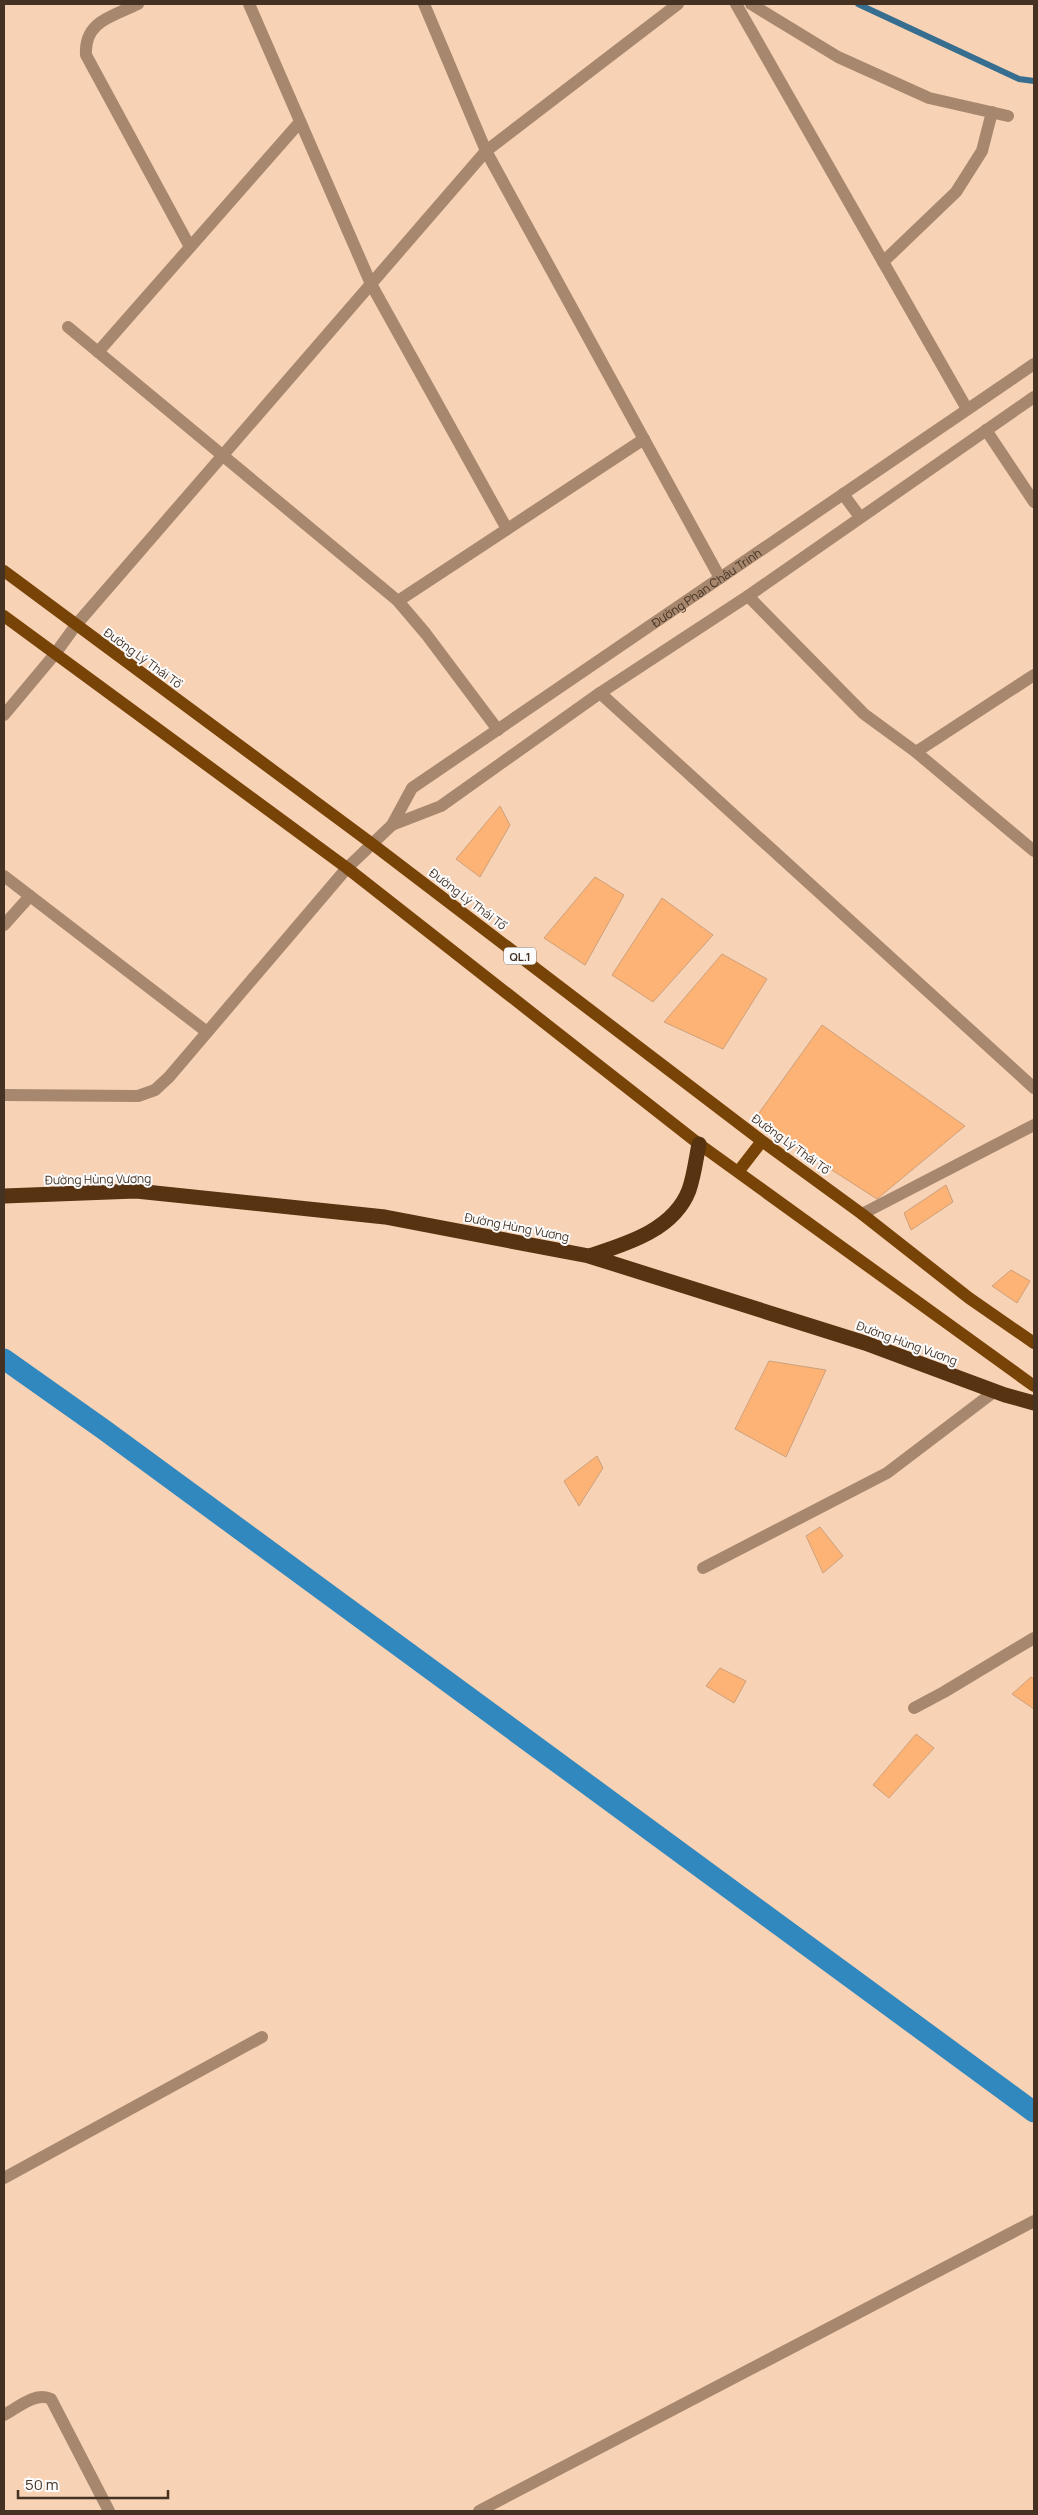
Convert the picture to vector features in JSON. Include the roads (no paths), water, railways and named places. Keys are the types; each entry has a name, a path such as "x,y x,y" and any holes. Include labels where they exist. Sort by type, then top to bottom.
{"highway":[{"path":"589,1256 624,1245 660,1226 677,1212 689,1190 699,1144"},
{"name":"Đường Hùng Vương","path":"4,1196 136,1191 385,1217 589,1256 865,1342 1000,1393 1034,1403"},
{"name":"Đường Hùng Vương","path":"1000,1393 1034,1410"}],"main road":[{"name":"Đường Lý Thái Tổ","path":"4,571 372,842 762,1141 862,1214 969,1298 1034,1342"},
{"path":"4,616 347,868 699,1144 1034,1386"},
{"path":"738,1172 762,1141"}],"street":[{"path":"138,4 93,27 85,40 86,55 190,247"},
{"path":"249,4 371,284 507,529"},
{"path":"424,4 486,151 720,578"},
{"path":"4,715 55,654 76,625 486,151 678,4"},
{"path":"736,4 967,410"},
{"path":"751,4 838,57 929,98 1008,116"},
{"path":"883,262 956,192 982,151 992,112"},
{"path":"98,352 300,122"},
{"path":"68,327 398,601 426,634 498,730"},
{"name":"Đường Phan Châu Trinh","path":"392,825 412,788 1034,364"},
{"name":"Đường Phan Châu Trinh","path":"4,1095 138,1096 155,1090 169,1078 206,1032 347,868 372,842 392,825 441,806 600,693 748,596 1034,397"},
{"path":"986,430 1034,502"},
{"path":"398,601 644,439"},
{"path":"843,494 860,517"},
{"path":"748,596 864,714 916,752 1034,851"},
{"path":"916,752 1034,674"},
{"path":"600,693 1034,1088"},
{"path":"4,876 206,1032"},
{"path":"4,925 30,896"},
{"path":"862,1214 1034,1125"},
{"path":"703,1568 887,1473 1000,1393"},
{"path":"914,1708 1034,1638"},
{"path":"4,2178 262,2038"},
{"path":"479,2511 1034,2221"},
{"path":"4,2415 37,2397 44,2396 51,2399 109,2511"}],"waterway":[{"path":"858,4 1019,79 1034,81"},
{"path":"4,1359 103,1429 1034,2112"}]}
